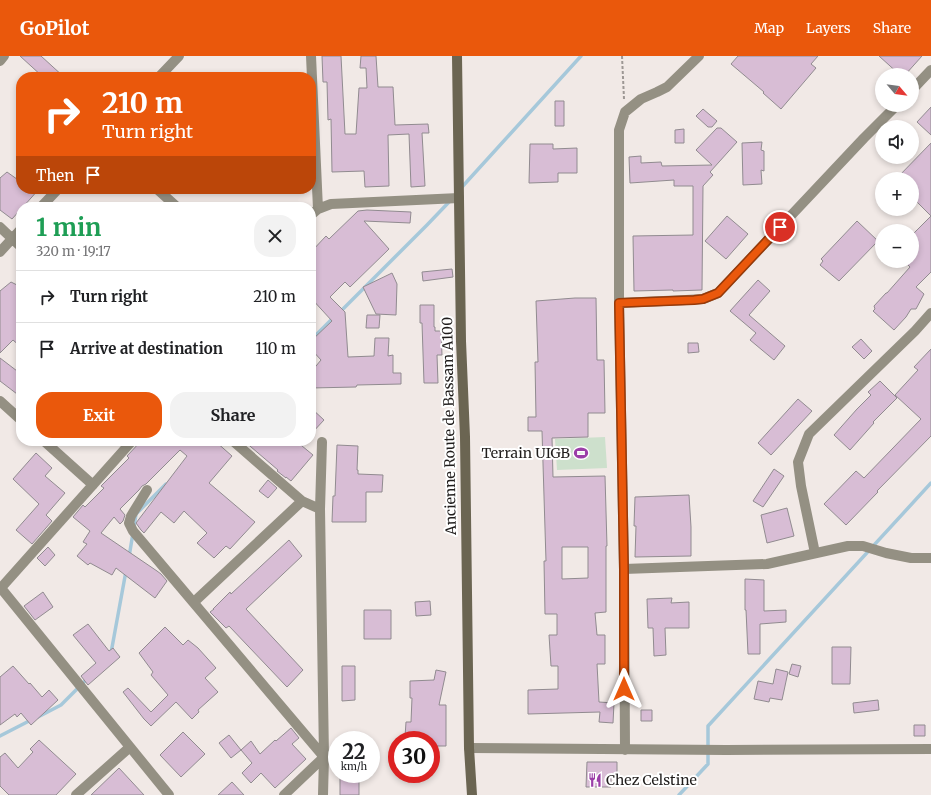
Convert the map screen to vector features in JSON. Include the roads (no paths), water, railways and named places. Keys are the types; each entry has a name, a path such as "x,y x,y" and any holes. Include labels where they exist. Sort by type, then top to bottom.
{"main road":[{"name":"Ancienne Route de Bassam A100","path":"457,56 461,341 465,437 469,748 472,795"}],"street":[{"path":"0,61 4,56"},
{"path":"311,56 311,72"},
{"path":"625,750 624,569 619,303 619,130 625,112 641,99 667,87 699,56"},
{"path":"164,72 175,57"},
{"path":"919,83 931,70"},
{"path":"619,303 703,299 718,293 890,112"},
{"path":"46,202 53,194"},
{"path":"163,194 171,202"},
{"path":"316,212 331,204 459,198"},
{"path":"0,227 16,242"},
{"path":"0,252 16,235"},
{"path":"815,553 801,486 798,462 809,434 915,331 931,313"},
{"path":"0,401 16,415"},
{"path":"322,442 320,510 324,757 323,795"},
{"path":"50,446 93,485"},
{"path":"128,446 0,588 169,795"},
{"path":"239,446 302,501 320,510"},
{"path":"147,490 131,516 129,523 133,531 324,757"},
{"path":"194,602 302,501"},
{"path":"624,569 767,564 848,546 863,546 886,553 911,558 931,558"},
{"path":"76,795 130,747"},
{"path":"469,748 625,750 931,749"},
{"path":"284,795 324,757"}],"waterway":[{"path":"462,187 581,56"},
{"path":"340,312 450,201"},
{"path":"316,335 334,317"},
{"path":"679,795 708,764 708,726 931,483"},
{"path":"134,527 136,514 166,484"},
{"path":"129,557 133,533"},
{"path":"111,653 126,571"},
{"path":"38,717 61,705 88,678"},
{"path":"0,736 31,720"}],"place":[{"name":"Terrain UIGB","path":"581,453"},
{"name":"Chez Celstine","path":"595,780"}]}
